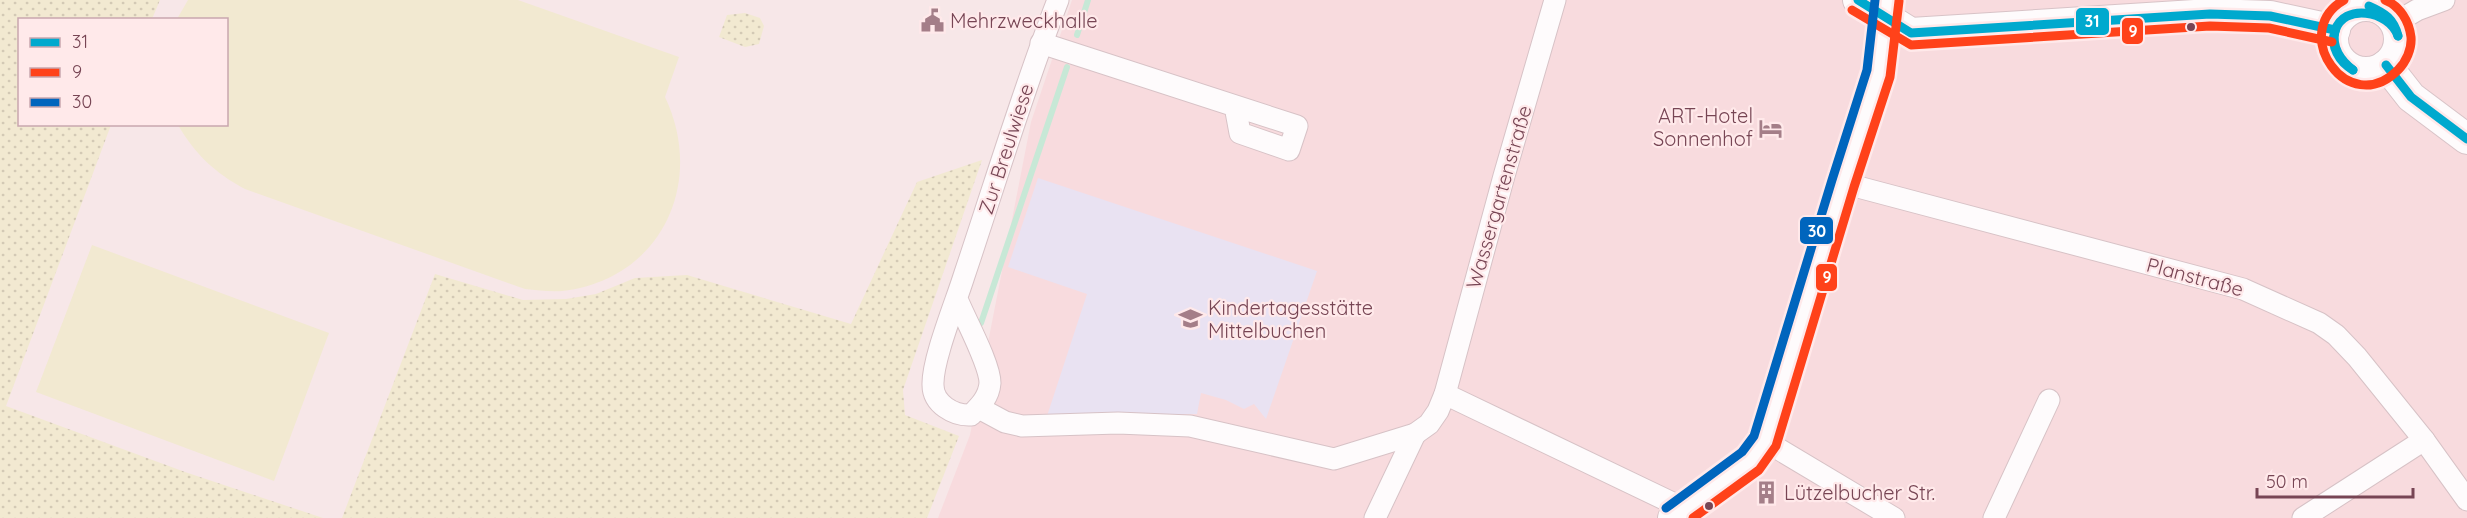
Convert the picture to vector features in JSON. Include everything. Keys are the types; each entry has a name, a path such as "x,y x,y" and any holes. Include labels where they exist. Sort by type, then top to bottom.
{"main road":[{"path":"1858,0 1887,9 1911,33 2184,6 2228,14 2270,16 2335,30"},
{"path":"2359,7 2379,9 2395,22 2399,44 2395,55 2386,65 2368,72 2357,71 2347,66 2339,58 2334,48 2335,30 2341,18 2359,7"},
{"path":"1679,514 1751,461 1765,441 1843,183 1879,73 1887,9"},
{"path":"2386,65 2411,97 2467,139"}],"street":[{"name":"Zur Breulwiese","path":"978,408 971,415 962,416 951,412 935,395 934,373 1041,43 1058,0"},
{"name":"Wassergartenstraße","path":"978,408 1005,422 1022,426 1118,423 1190,426 1334,459 1415,434 1429,424 1438,411 1445,394 1555,0"},
{"path":"2395,22 2417,10 2444,0"},
{"path":"1041,43 1235,106"},
{"name":"Planstraße","path":"1843,183 2243,289 2292,309 2336,335 2357,357 2424,440 2467,500"},
{"path":"957,299 989,373 988,391 978,408"},
{"path":"1445,394 1679,514"},
{"path":"1994,518 2049,400"},
{"name":"Wassergartenstraße","path":"1375,518 1415,434"},
{"path":"2303,518 2424,440"},
{"path":"1765,441 1894,518"}],"shaded area":[{"path":"0,0 160,0 152,18 18,18 18,126 111,126 6,406 185,472 323,518 0,518"},
{"path":"188,0 518,0 679,57 665,97 676,130 680,162 677,193 666,222 649,247 626,268 597,283 562,291 544,291 525,289 245,189 207,162 191,145 179,126 228,126 228,18 178,18"},
{"path":"1072,0 2467,0 2467,518 938,518 970,435 1031,122"},
{"path":"745,13 760,18 764,26 759,44 745,47 719,37 727,15"},
{"path":"982,160 903,390 905,415 959,436 927,518 342,518 435,274 523,300 566,299 596,294 635,278 687,275 851,324 917,182"},
{"name":"Kindertagesstätte Mittelbuchen","path":"1038,178 1317,271 1266,419 1254,404 1244,409 1226,400 1201,393 1197,414 1047,416 1087,294 1008,267"},
{"path":"92,245 329,333 274,481 36,392"}],"waterway":[{"path":"1077,35 1088,0"},
{"path":"981,323 1067,67"}],"transit line":[{"name":"31","path":"1858,0 1911,33 2210,14 2270,16 2335,30"},
{"name":"30","path":"1666,508 1742,452 1754,436 1867,70 1875,0"},
{"name":"9","path":"2344,0 2328,14 2322,31 2323,49 2331,66 2344,78 2361,85 2379,83 2398,70 2409,51 2411,37 2406,20 2395,6 2385,0"},
{"name":"9","path":"1693,518 1759,470 1776,446 1854,187 1890,77 1899,1"},
{"name":"31","path":"2369,6 2388,17 2398,36"},
{"name":"9","path":"1852,10 1911,45 2210,26 2269,28 2332,42"},
{"name":"31","path":"2335,31 2347,16 2366,13 2385,20 2398,36"},
{"name":"31","path":"2335,31 2334,43 2338,53 2353,70"},
{"name":"31","path":"2335,31 2334,42 2337,53 2353,70"},
{"name":"31","path":"2386,65 2411,97 2467,139"}],"place":[{"name":"Mehrzweckhalle","path":"932,21"},
{"name":"ART-Hotel Sonnenhof","path":"1771,128"},
{"name":"Kindertagesstätte Mittelbuchen","path":"1190,319"},
{"name":"Lützelbucher Str.","path":"1766,493"}]}
